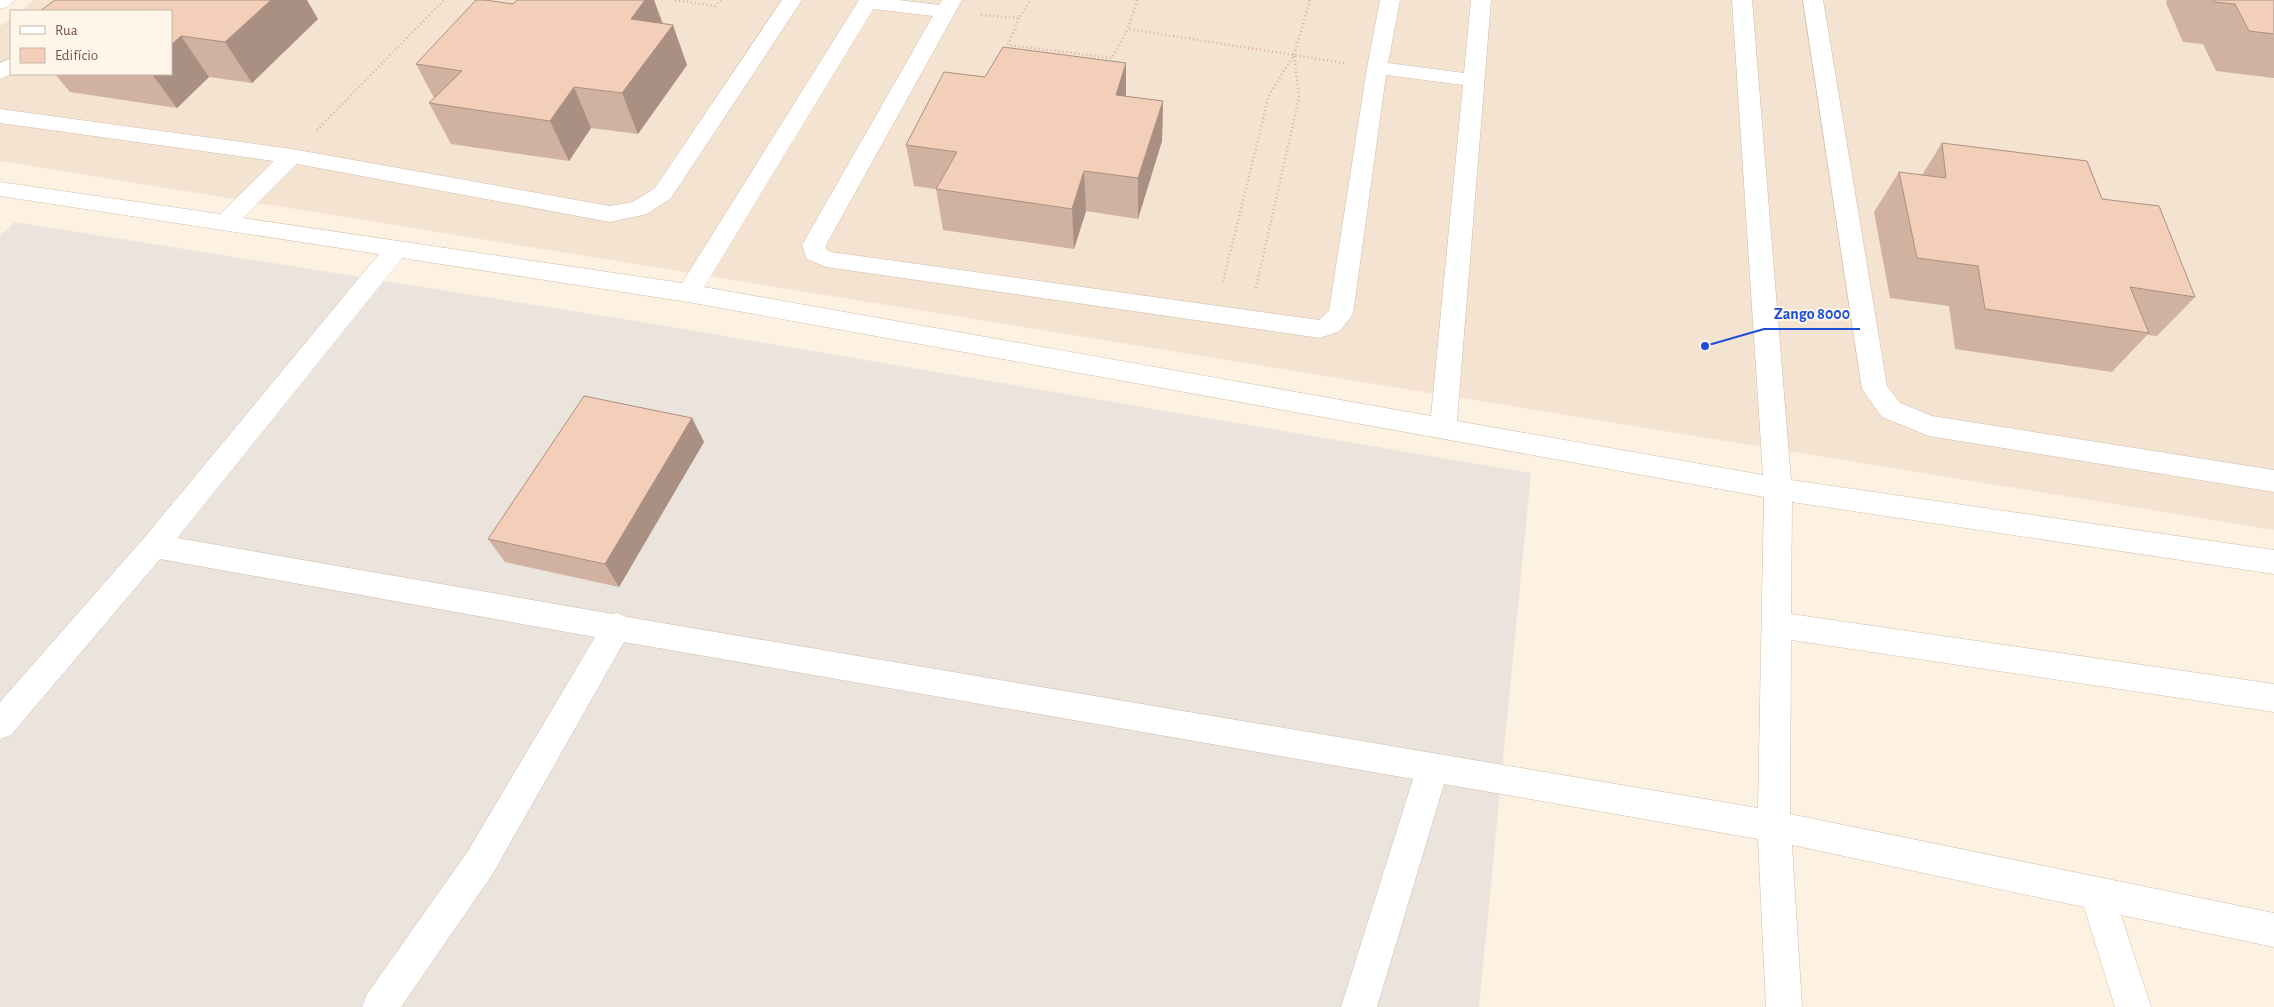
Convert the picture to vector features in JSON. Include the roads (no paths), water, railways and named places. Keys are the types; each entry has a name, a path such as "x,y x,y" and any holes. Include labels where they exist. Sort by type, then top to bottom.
{"street":[{"path":"0,3 5,0"},
{"path":"0,116 292,156 610,214 640,209 663,193 792,0"},
{"path":"688,293 868,1 949,6 814,245 815,253 826,259 1248,320 1320,328 1331,326 1341,314 1377,68 1390,0"},
{"path":"1443,429 1481,0"},
{"path":"1742,0 1778,488 1774,826 1784,1007"},
{"path":"1813,0 1875,389 1891,410 1930,426 2274,481"},
{"path":"0,73 10,65"},
{"path":"1377,68 1474,80"},
{"path":"225,223 292,156"},
{"path":"0,189 688,293 1778,488 2274,562"},
{"path":"0,725 154,546 396,249"},
{"path":"154,546 454,600 617,626 1774,826 2274,930"},
{"path":"1776,625 2274,698"},
{"path":"380,1007 480,863 617,626"},
{"path":"1359,1007 1433,767"},
{"path":"2097,893 2133,1007"}],"place":[{"name":"Zango 8000","path":"1705,346"}]}
